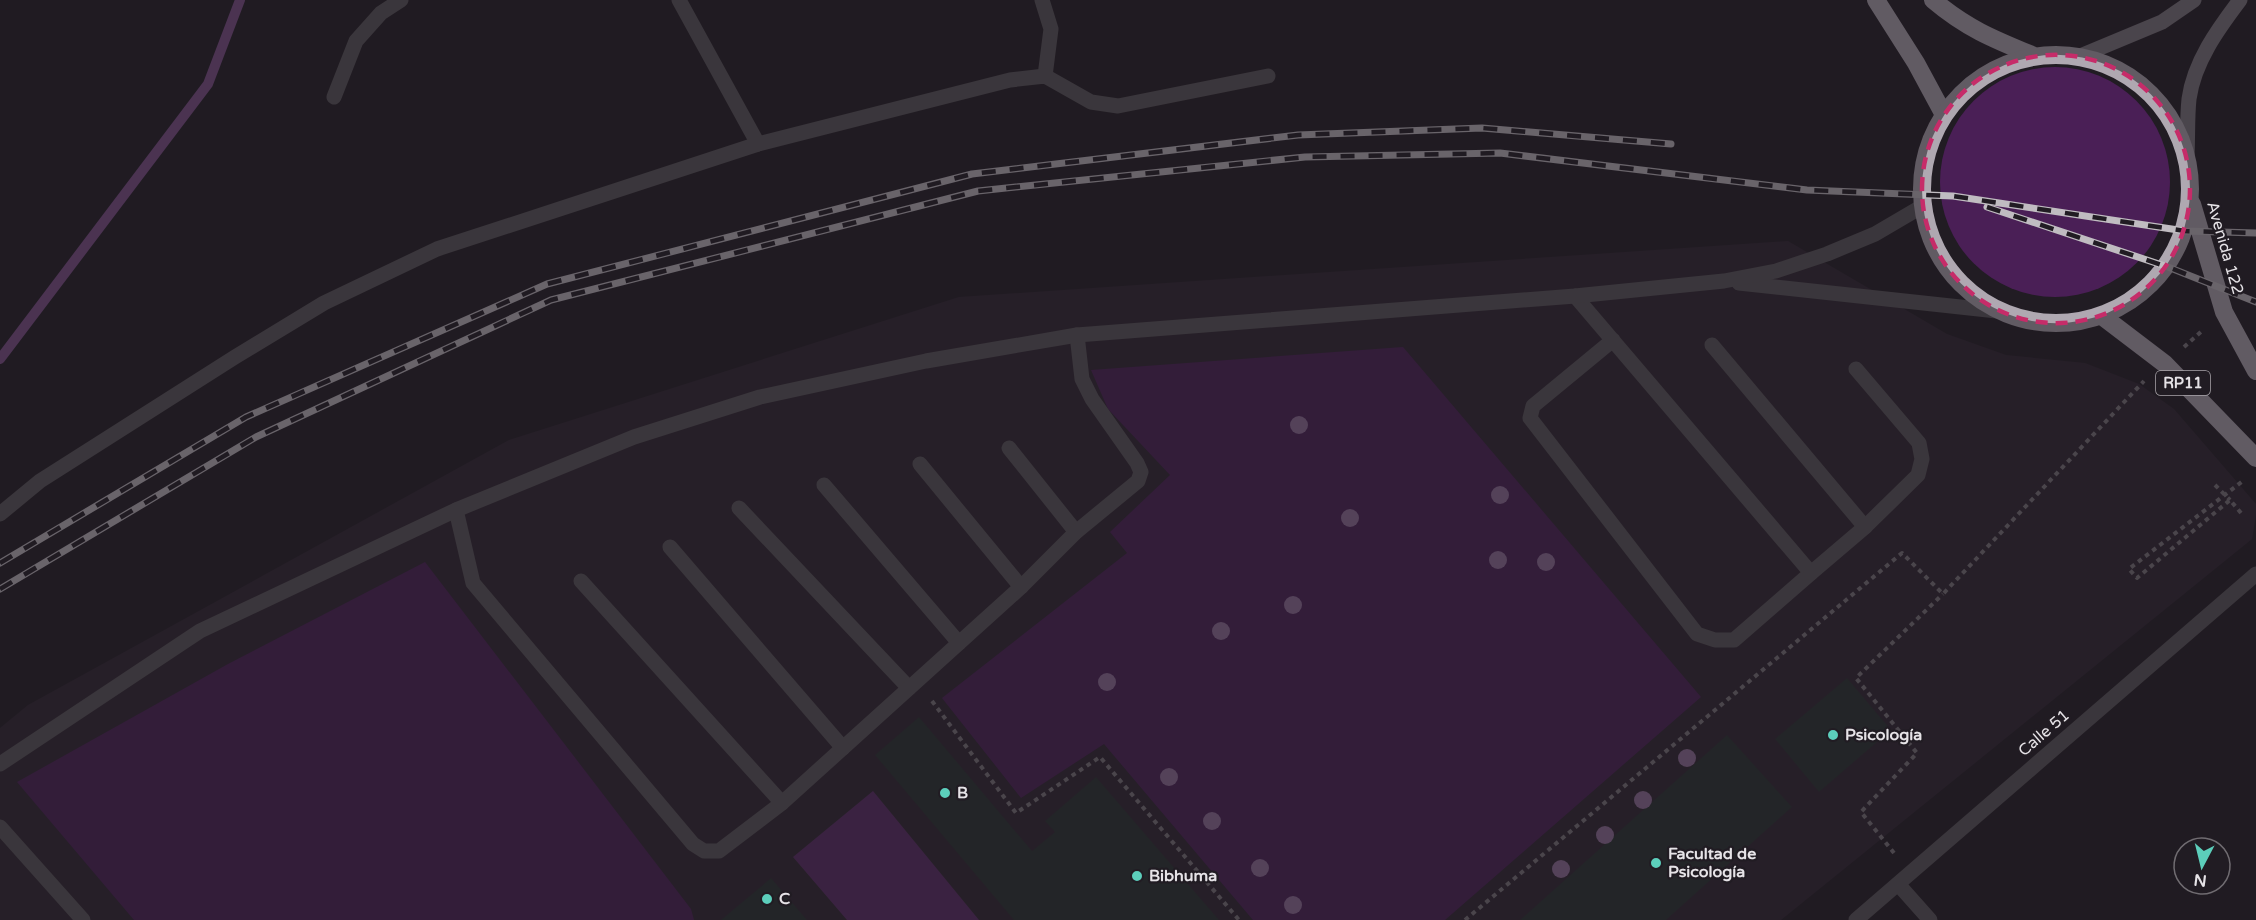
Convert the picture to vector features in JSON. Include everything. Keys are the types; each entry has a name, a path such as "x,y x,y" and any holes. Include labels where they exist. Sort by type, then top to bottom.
{"highway":[{"path":"1876,0 1916,63 1943,113"},
{"path":"1933,0 1951,15 1984,36 2032,55 2078,57 2127,74 2165,109 2187,156 2191,200 2185,231 2168,267 2142,296 2102,316 2049,324 1997,311 1955,279 1932,246 1921,207 1921,167 1943,113 1967,86 1997,66 2032,55"},
{"name":"Avenida 122","path":"2191,200 2224,312 2256,371"},
{"name":"RP11","path":"2102,316 2165,364 2256,458"}],"main road":[{"path":"2078,57 2162,22 2194,0"},
{"path":"2187,156 2189,98 2199,64 2221,24 2240,0"}],"street":[{"path":"334,98 356,41 381,13 401,0"},
{"path":"679,0 758,144"},
{"path":"1042,0 1051,29 1045,76"},
{"path":"0,514 39,481 324,303 437,249 758,144 1010,80 1045,76 1091,102 1118,106 1268,76"},
{"path":"0,764 200,631 456,510 634,437 760,397 926,361 1077,335 1575,296 1724,281 1776,271 1827,254 1875,234 1921,207"},
{"path":"1724,281 1997,311"},
{"path":"1575,296 1811,573"},
{"path":"456,510 473,584 693,844 704,850 719,851 782,803 1021,587 1076,532 1138,481 1141,472 1137,463 1092,399 1082,380 1077,335"},
{"path":"1613,340 1533,406 1530,418 1697,634 1715,640 1734,640 1865,527 1917,475 1922,459 1919,443 1856,369"},
{"path":"1712,345 1865,527"},
{"path":"1009,448 1076,532"},
{"path":"920,464 1021,587"},
{"path":"824,485 959,643"},
{"path":"739,508 909,688"},
{"path":"669,548 843,748"},
{"name":"Calle 51","path":"1856,920 2256,573"},
{"path":"580,581 782,803"},
{"path":"0,827 83,920"},
{"path":"1898,884 1930,920"}],"path":[{"path":"1913,869 1892,852 1861,812 1917,753 1856,678 1943,594 2139,384 2224,312"},
{"path":"2230,500 2137,578 2129,569 2247,477"},
{"path":"2215,485 2241,513"},
{"path":"1465,920 1902,553 1943,594"},
{"path":"928,697 1016,813 1100,757 1239,920"}],"highlighted area":[{"path":"2032,55 2078,57 2127,74 2165,109 2187,156 2191,200 2185,231 2168,267 2142,295 2102,316 2049,324 1997,311 1955,279 1932,246 1921,207 1921,167 1943,113 1967,86 1997,66"}],"shaded area":[{"path":"2055,67 2077,69 2099,76 2128,93 2144,109 2165,149 2170,182 2168,204 2161,226 2144,255 2128,271 2088,292 2055,297 2033,295 2011,288 1982,271 1966,255 1945,215 1940,182 1942,160 1949,138 1966,109 1982,93 2022,72"},
{"path":"1788,241 1947,334 2006,355 2085,363 2139,384 2174,409 2256,504 2256,515 2252,539 1781,920 0,920 0,728 28,705 509,440 959,297"},
{"path":"1403,347 1701,697 1445,920 1253,920 1104,744 1021,798 942,698 1127,553 1110,532 1170,475 1108,409 1091,370"},
{"path":"425,562 691,909 694,920 134,920 17,782 228,664"},
{"path":"873,791 979,920 847,920 793,857"}],"building":[{"name":"Psicología","path":"1847,678 1891,730 1819,792 1775,739"},
{"name":"B","path":"919,717 1032,851 1055,832 1045,821 1096,777 1219,920 1014,920 875,755"},
{"name":"Facultad de Psicología","path":"1727,735 1792,807 1666,920 1520,920"},
{"name":"C","path":"771,878 807,920 721,920"}],"waterway":[{"path":"0,359 208,84 240,0"}],"railway":[{"path":"0,563 246,417 547,284 972,174 1298,135 1482,128 1671,144"},
{"path":"0,589 256,437 551,300 978,191 1305,157 1500,153 1807,190 1953,196 2185,231 2256,233"},
{"path":"1987,207 2168,267 2256,302"}],"place":[{"name":"Psicología","path":"1833,735"},
{"name":"B","path":"945,793"},
{"name":"Facultad de Psicología","path":"1656,863"},
{"name":"Bibhuma","path":"1137,876"},
{"name":"C","path":"767,899"}]}
